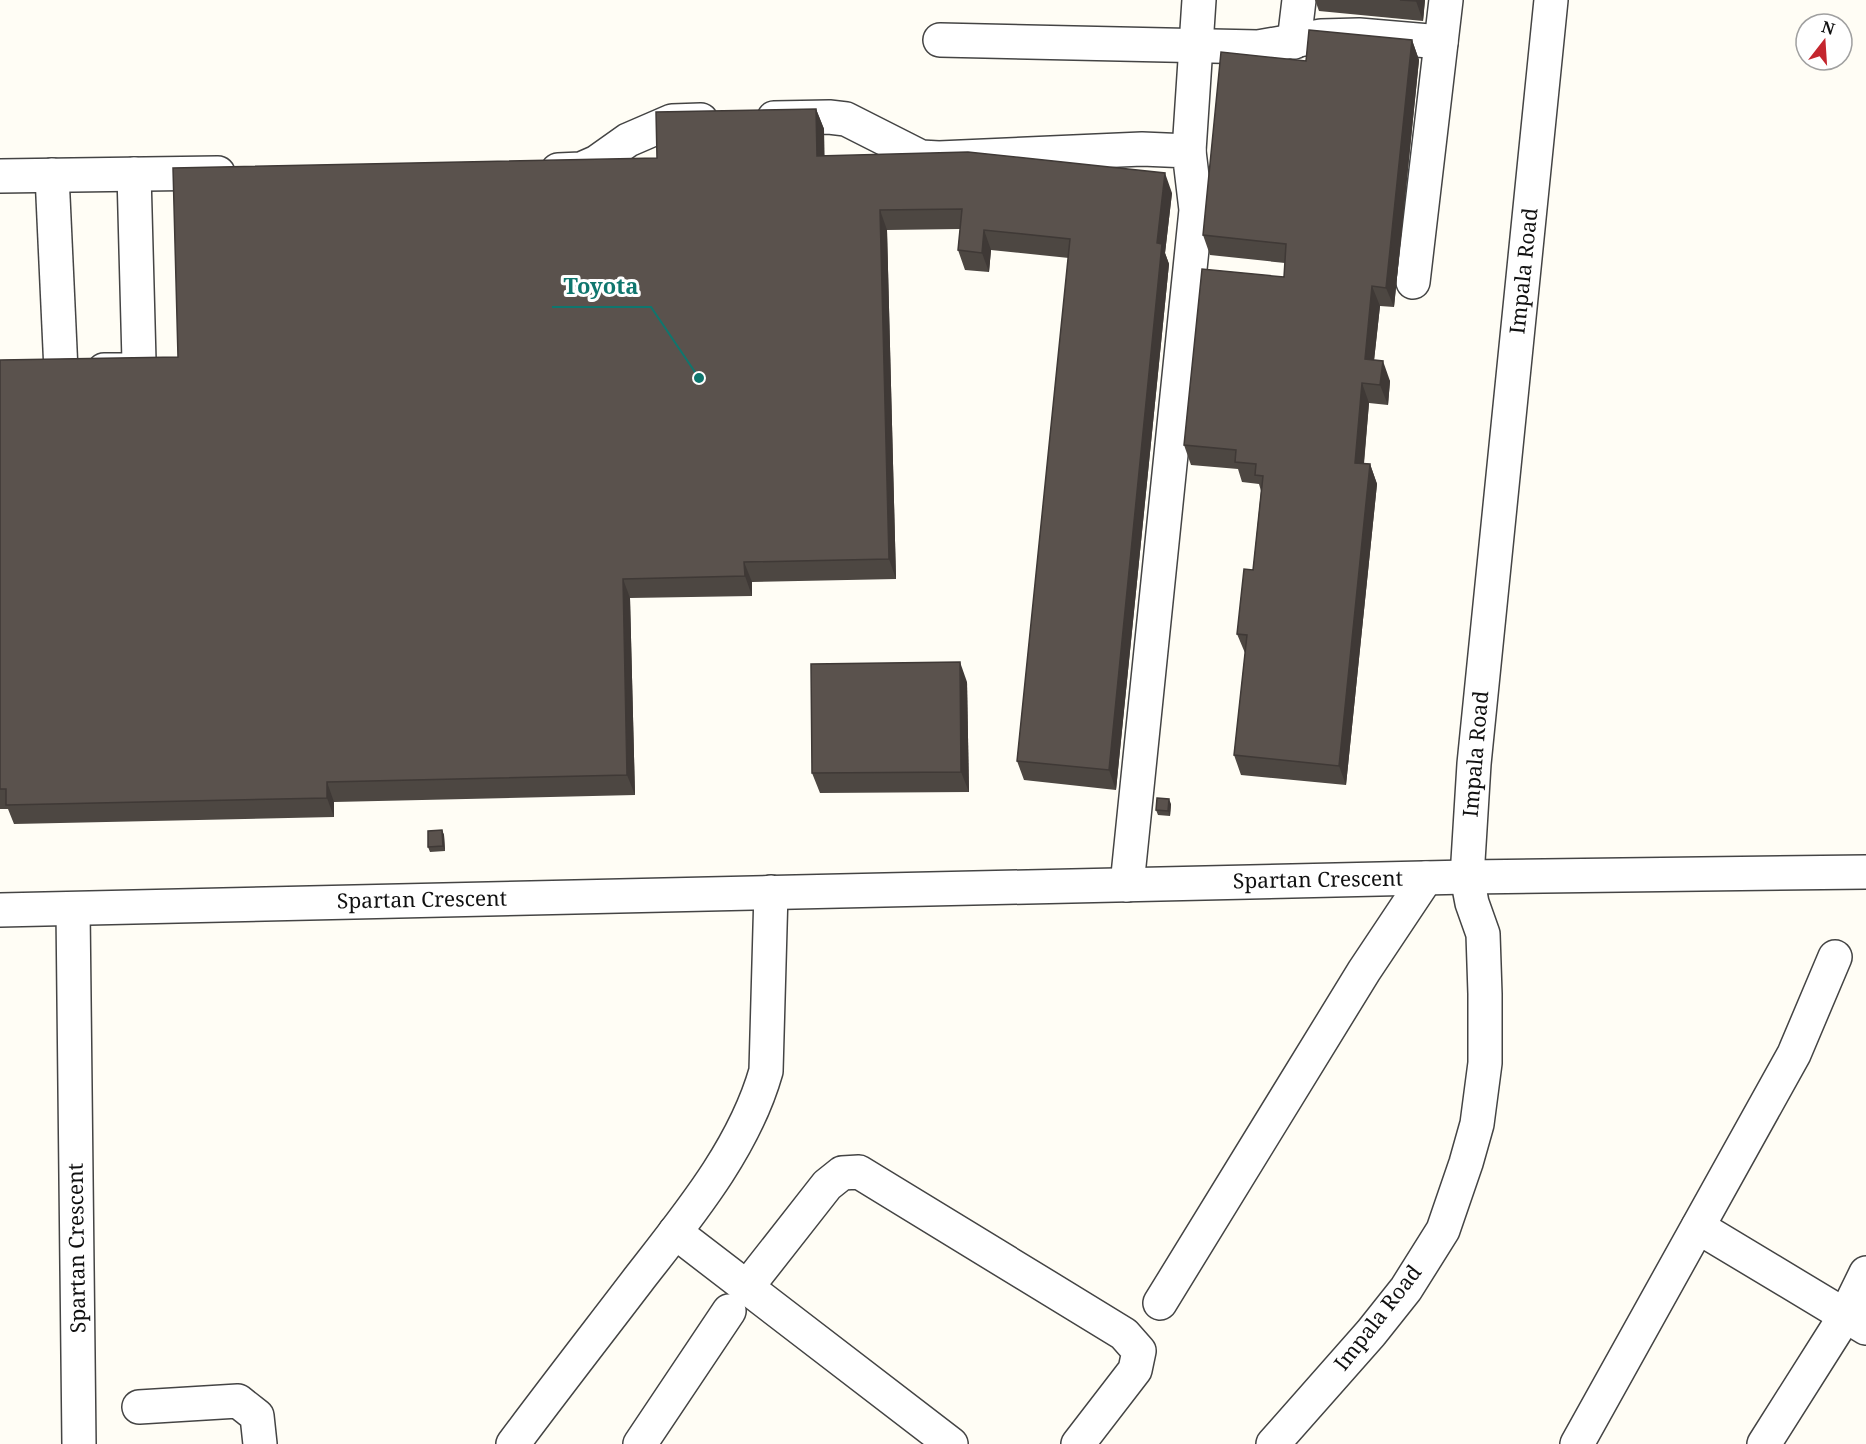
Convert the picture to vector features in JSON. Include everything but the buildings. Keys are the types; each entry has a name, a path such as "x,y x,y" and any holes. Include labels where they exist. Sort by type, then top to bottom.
{"street":[{"path":"1126,885 1196,210 1189,151 1199,0"},
{"path":"1294,42 1299,0"},
{"path":"1413,282 1446,0"},
{"name":"Impala Road","path":"1273,1444 1371,1333 1406,1289 1443,1230 1477,1124 1485,1063 1483,934 1472,903 1467,877 1474,764 1544,1"},
{"path":"940,40 1258,47 1321,36 1359,35 1441,42"},
{"path":"524,170 581,169 597,162 628,140 672,121 829,117 846,119 921,157 1142,149 1189,151"},
{"path":"0,176 242,173"},
{"path":"52,176 46,371 130,370 139,361 134,174"},
{"name":"Spartan Crescent","path":"0,910 1467,877 1866,872"},
{"path":"1160,1303 1357,981 1426,878"},
{"path":"513,1444 675,1232 733,1149 760,1092 766,1071 768,1042 771,892"},
{"name":"Spartan Crescent","path":"73,909 79,1444"},
{"path":"1577,1444 1794,1053 1835,957"},
{"path":"640,1444 738,1299 827,1185 842,1173 859,1172 1124,1334 1139,1351 1135,1370 1078,1444"},
{"path":"1698,1227 1856,1322"},
{"path":"675,1232 738,1299 951,1444"},
{"path":"1764,1444 1856,1322 1866,1274"},
{"path":"139,1407 238,1401 257,1416 260,1444"}],"place":[{"name":"Toyota","path":"699,378"}]}
